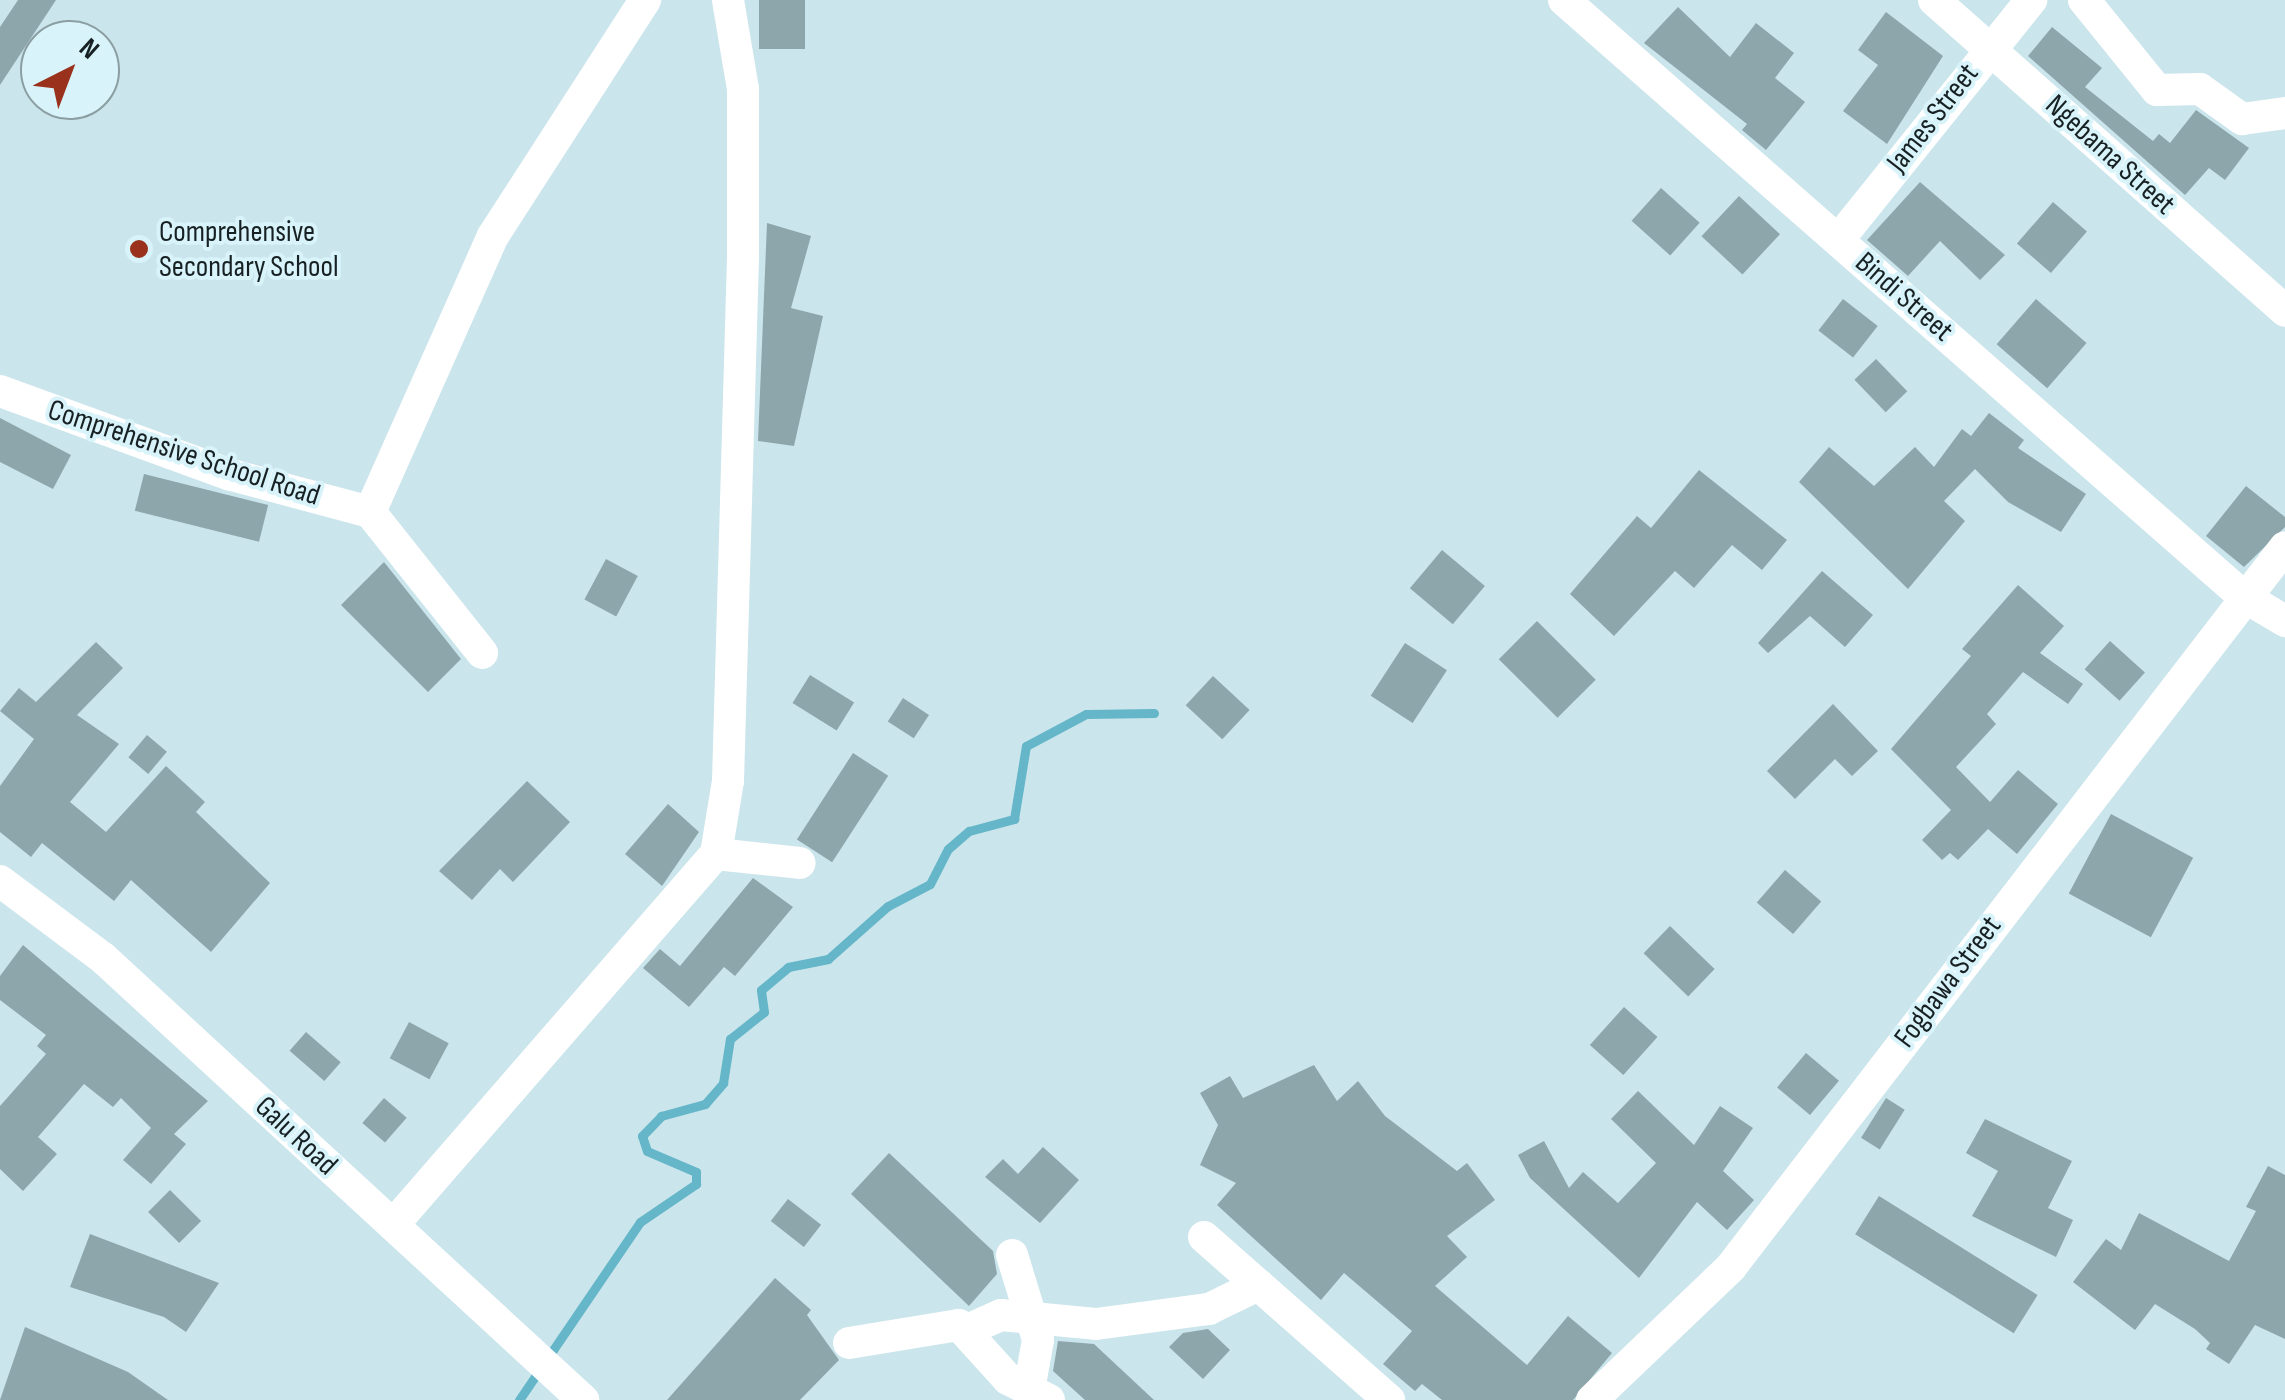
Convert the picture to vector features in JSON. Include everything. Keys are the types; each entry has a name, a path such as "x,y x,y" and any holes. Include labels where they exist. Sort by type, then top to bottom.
{"street":[{"path":"482,652 370,512 493,236 645,0"},
{"path":"393,1225 716,854 728,780 744,257 743,90 728,0"},
{"name":"Bindi Street","path":"1564,0 2243,596 2285,621"},
{"name":"Ngebama Street","path":"1934,0 2285,311"},
{"name":"James Street","path":"1839,239 1988,46 2030,0"},
{"path":"2084,0 2157,90 2200,90 2242,119 2285,113"},
{"name":"Comprehensive School Road","path":"0,391 211,468 370,512"},
{"name":"Fogbawa Street","path":"1592,1400 1730,1266 2243,596 2285,547"},
{"path":"716,854 800,863"},
{"name":"Galu Road","path":"0,881 103,958 583,1400"},
{"path":"1204,1238 1389,1400"},
{"path":"1012,1255 1034,1322 1039,1395"},
{"path":"965,1331 1001,1314 1034,1322 1096,1324 1210,1310 1258,1285"},
{"path":"849,1343 960,1324 1008,1379 1039,1395"}],"building":[{"path":"18,0 56,0 43,20 20,20 20,55 0,85 0,27"},
{"path":"759,0 805,0 805,49 759,49"},
{"path":"1678,7 1730,57 1756,23 1794,53 1775,78 1805,102 1766,150 1742,130 1747,124 1644,43"},
{"path":"1886,12 1943,56 1887,144 1843,111 1878,65 1858,50"},
{"path":"2052,27 2102,68 2085,87 2153,141 2159,134 2170,143 2196,110 2249,148 2225,180 2209,168 2185,195 2028,56"},
{"path":"1920,182 2005,255 1980,280 1940,241 1908,276 1867,240"},
{"path":"1661,188 1700,223 1670,255 1632,221"},
{"path":"1739,196 1780,234 1742,274 1701,236"},
{"path":"2053,202 2087,232 2051,273 2017,244"},
{"path":"767,223 811,236 791,308 823,316 794,446 758,441"},
{"path":"1843,299 1878,326 1853,358 1818,331"},
{"path":"2036,299 2087,343 2047,388 1997,344"},
{"path":"1876,359 1907,391 1886,412 1854,380"},
{"path":"1989,413 2024,440 2018,448 2086,494 2061,532 2008,502 1975,469 1944,501 1965,521 1908,589 1799,482 1829,447 1874,486 1915,447 1934,467 1962,429 1971,436"},
{"path":"0,418 71,455 53,489 0,462"},
{"path":"1699,470 1787,540 1762,570 1732,545 1694,588 1675,571 1614,636 1570,594 1637,516 1651,528"},
{"path":"144,474 268,505 259,542 135,511"},
{"path":"2246,486 2285,517 2285,527 2244,567 2206,536"},
{"path":"1442,550 1485,586 1453,624 1410,588"},
{"path":"606,559 638,576 616,617 584,600"},
{"path":"384,562 461,659 428,692 341,605"},
{"path":"1822,571 1873,615 1845,647 1810,616 1768,653 1758,643"},
{"path":"2018,585 2064,626 2040,653 2083,684 2068,704 2023,672 1987,714 1996,724 1956,767 1990,802 2018,770 2058,804 2017,854 1988,829 1958,860 1950,853 1942,860 1922,840 1951,810 1891,749 1971,656 1962,649"},
{"path":"1537,621 1596,680 1558,718 1499,659"},
{"path":"2110,641 2145,672 2120,701 2085,669"},
{"path":"96,642 123,668 77,715 119,744 70,802 106,832 166,766 205,802 196,812 270,883 211,952 131,880 114,901 42,843 31,857 0,832 0,786 34,739 0,711 19,688 36,702"},
{"path":"1405,643 1447,670 1413,723 1371,696"},
{"path":"810,675 854,703 837,731 793,703"},
{"path":"1213,676 1250,710 1222,739 1186,705"},
{"path":"903,698 929,715 914,738 888,721"},
{"path":"1833,704 1878,751 1852,776 1835,759 1795,799 1767,771"},
{"path":"147,735 167,752 148,774 128,757"},
{"path":"853,753 888,776 832,862 797,839"},
{"path":"527,781 570,822 513,882 500,869 472,900 439,871"},
{"path":"668,804 699,832 662,886 625,854"},
{"path":"2111,814 2193,858 2151,937 2069,893"},
{"path":"1785,870 1821,901 1793,934 1757,902"},
{"path":"753,878 793,907 735,976 724,967 689,1007 643,968 660,949 680,966"},
{"path":"1670,926 1715,969 1688,996 1644,953"},
{"path":"23,945 208,1101 174,1134 186,1144 151,1184 123,1160 151,1128 121,1098 113,1107 84,1084 38,1137 57,1154 23,1191 0,1169 0,1106 46,1054 37,1046 46,1035 0,1000 0,976"},
{"path":"1624,1007 1657,1037 1623,1075 1590,1045"},
{"path":"409,1022 449,1043 429,1079 390,1058"},
{"path":"306,1032 341,1062 324,1081 290,1051"},
{"path":"1806,1053 1839,1081 1810,1115 1777,1087"},
{"path":"1314,1065 1337,1101 1358,1081 1385,1116 1457,1171 1467,1163 1495,1200 1447,1236 1467,1257 1435,1286 1527,1365 1568,1316 1612,1353 1573,1400 1442,1400 1422,1384 1415,1391 1383,1364 1412,1331 1344,1273 1321,1300 1217,1205 1236,1183 1200,1165 1218,1125 1200,1093 1230,1076 1243,1098"},
{"path":"1638,1091 1694,1145 1720,1106 1753,1128 1723,1171 1754,1200 1727,1230 1697,1202 1639,1278 1530,1178 1518,1155 1544,1141 1569,1188 1583,1172 1618,1203 1656,1163 1611,1119"},
{"path":"384,1098 407,1118 385,1143 362,1123"},
{"path":"1886,1098 1905,1110 1880,1150 1861,1138"},
{"path":"1985,1119 2072,1161 2048,1208 2073,1220 2056,1257 1972,1216 1998,1171 1966,1153"},
{"path":"1043,1147 1079,1180 1040,1223 985,1177 1003,1159 1018,1174"},
{"path":"889,1153 993,1251 997,1274 969,1306 851,1194"},
{"path":"2268,1166 2285,1175 2285,1339 2255,1325 2229,1364 2206,1349 2210,1343 2195,1329 2155,1304 2135,1330 2073,1282 2106,1239 2121,1250 2139,1213 2229,1261 2256,1211 2246,1207"},
{"path":"170,1190 201,1221 179,1243 148,1212"},
{"path":"1879,1196 2038,1295 2014,1333 1855,1234"},
{"path":"788,1199 821,1225 804,1247 771,1221"},
{"path":"90,1234 219,1283 186,1332 164,1317 70,1287"},
{"path":"775,1278 811,1310 807,1315 839,1360 800,1400 667,1400"},
{"path":"25,1327 128,1372 168,1400 0,1400"},
{"path":"1208,1329 1230,1350 1203,1379 1169,1347 1183,1333"},
{"path":"1058,1341 1094,1344 1154,1400 1085,1400 1053,1371"}],"waterway":[{"path":"519,1400 640,1222 696,1184 696,1172 647,1151 642,1136 661,1116 705,1104 723,1083 730,1039 764,1012 761,990 788,967 828,959 888,906 930,884 948,849 969,831 1014,819 1026,746 1086,714 1154,713"}],"place":[{"name":"Comprehensive Secondary School","path":"139,249"}]}
